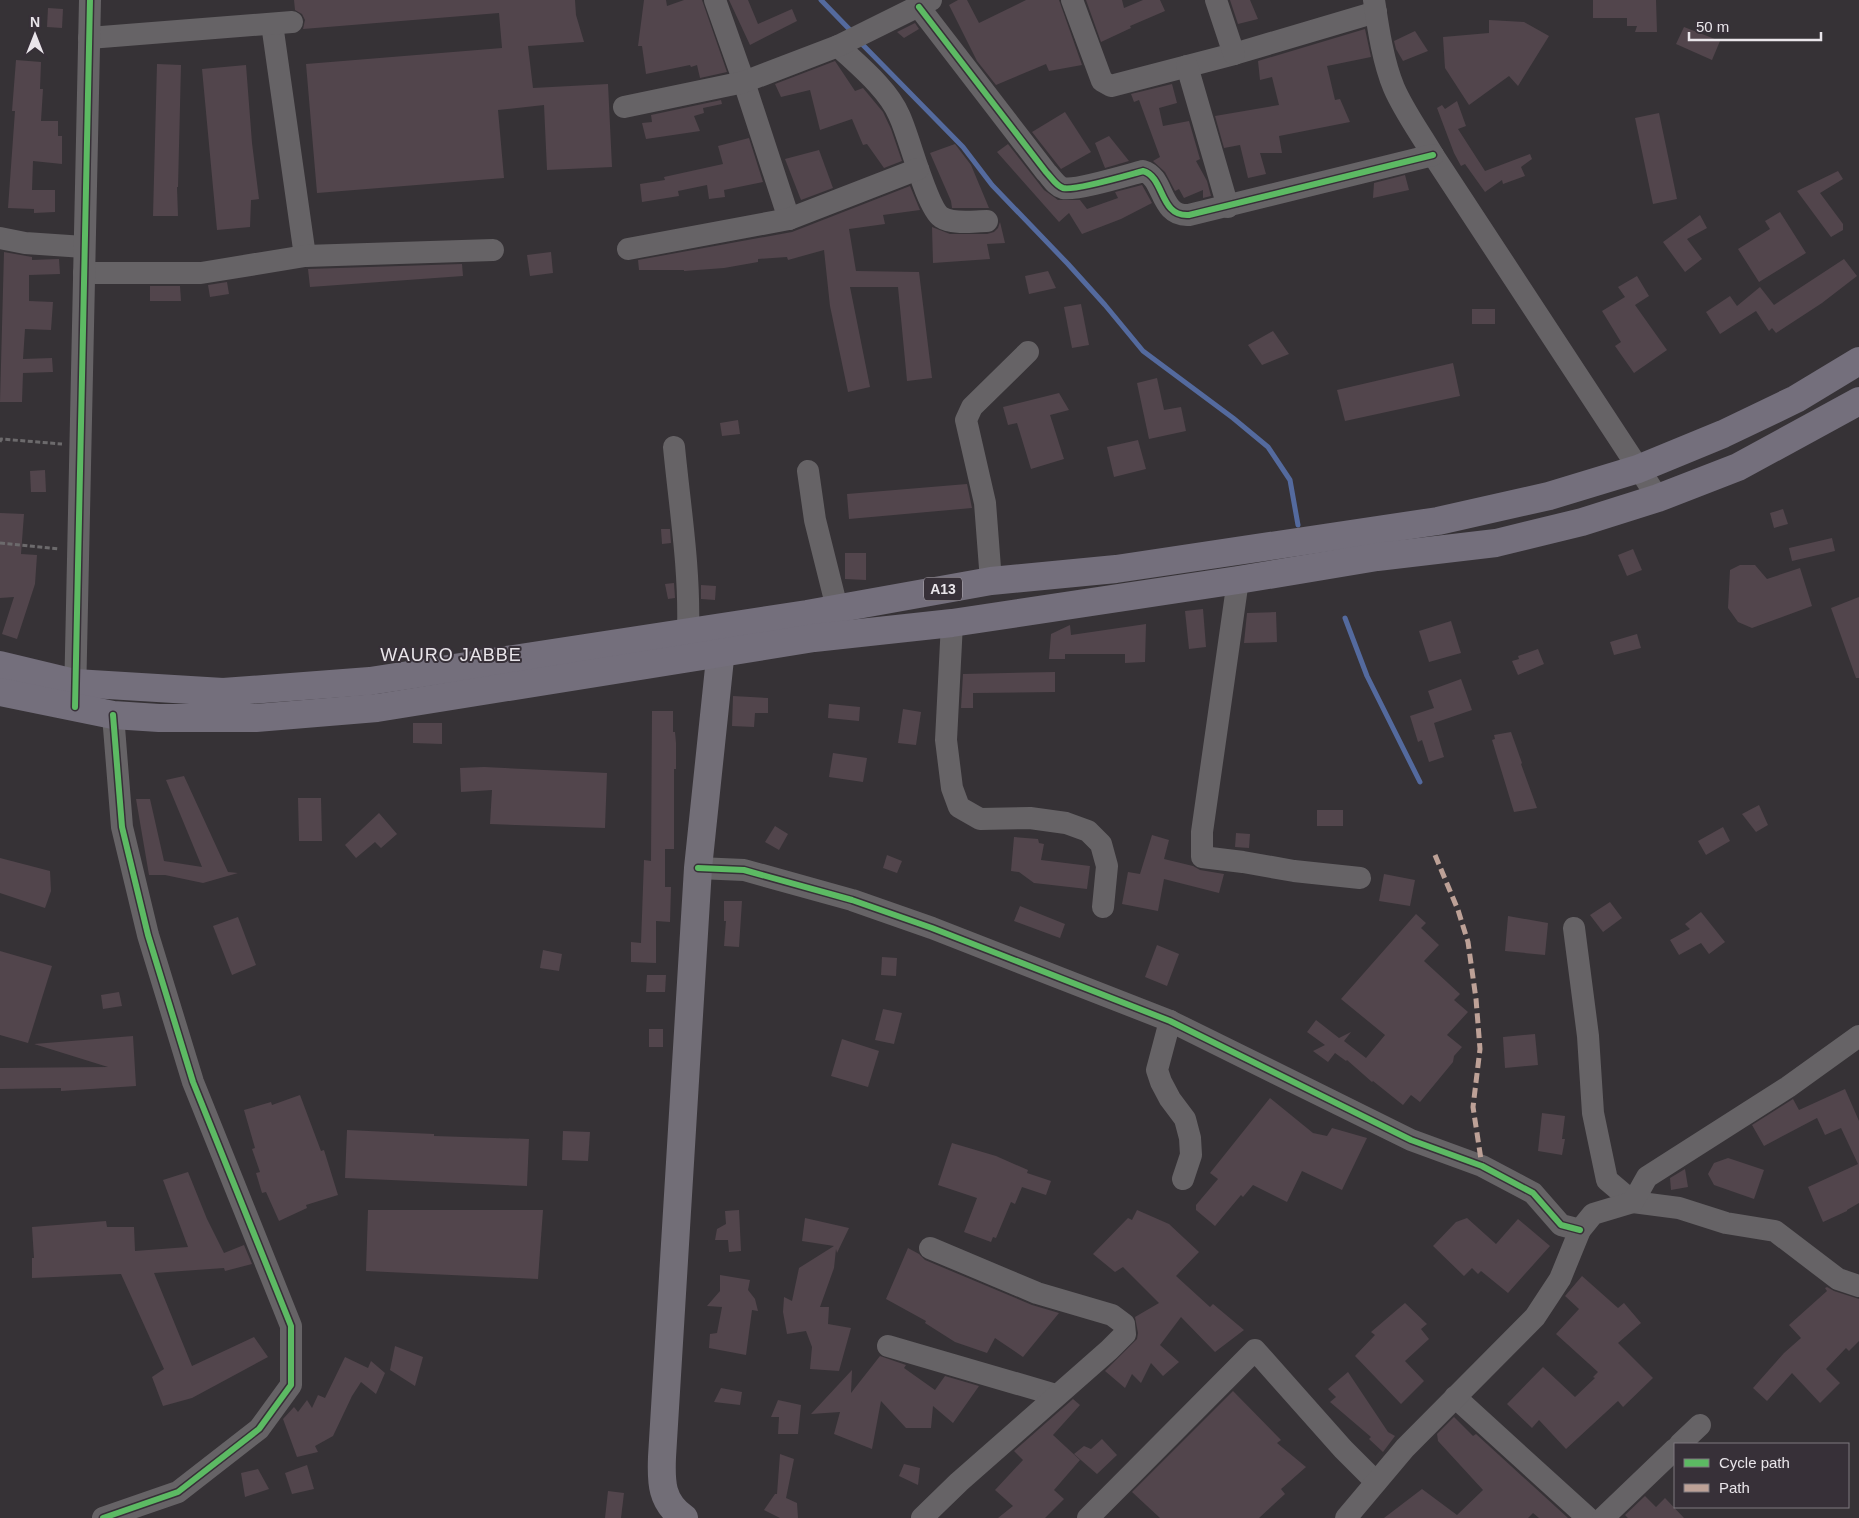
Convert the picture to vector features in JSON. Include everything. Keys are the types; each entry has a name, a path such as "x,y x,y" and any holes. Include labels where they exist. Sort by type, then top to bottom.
{"highway":[{"name":"A13","path":"0,665 75,695 113,715 159,718 256,718 377,708 722,640 837,608 991,581 1116,569 1438,521 1549,496 1638,468 1723,434 1796,399 1859,361"},
{"name":"A13","path":"0,692 75,695 223,692 370,681 688,631 722,640 814,638 952,623 1377,557 1496,542 1582,522 1658,498 1738,467 1859,401"}],"main road":[{"path":"684,1518 663,1507 661,1477 698,868 722,640"}],"street":[{"path":"75,695 90,0"},
{"path":"715,0 789,219"},
{"path":"1072,0 1102,82 1111,86 1234,54 1375,6 1394,87 1433,156 1658,498"},
{"path":"1216,0 1234,54"},
{"path":"624,107 744,82 838,46 925,3 1058,185 1064,188 1076,188 1143,171 1151,175 1172,211 1177,214 1189,215 1433,156"},
{"path":"89,38 282,23 305,256"},
{"path":"838,46 860,66 887,96 899,113 918,169 933,204 941,217 956,222 987,221"},
{"path":"1188,66 1228,206"},
{"path":"628,249 789,219 918,169"},
{"path":"0,239 84,247"},
{"path":"84,273 201,273 305,256 493,250"},
{"path":"991,581 985,504 966,420 972,407 1028,352"},
{"path":"674,447 686,547 688,631"},
{"path":"808,472 815,520 837,608"},
{"path":"1238,580 1202,832 1202,857 1294,871 1360,878"},
{"path":"952,623 946,740 952,788 959,806 980,819 1030,818 1066,823 1088,831 1101,844 1107,866 1102,907"},
{"path":"103,1518 178,1492 259,1429 292,1385 292,1326 193,1082 148,935 122,827 113,715"},
{"path":"698,868 744,870 852,900 932,928 1170,1021 1411,1140 1482,1166 1533,1193 1561,1225 1580,1230"},
{"path":"1574,928 1588,1036 1593,1113 1607,1180 1633,1202"},
{"path":"1170,1021 1157,1070 1165,1091 1185,1119 1190,1138 1191,1155 1183,1179"},
{"path":"1633,1202 1647,1177 1780,1092 1859,1036"},
{"path":"1346,1518 1405,1448 1535,1317 1560,1279 1580,1230 1593,1214 1633,1202 1679,1208 1726,1223 1775,1231 1838,1279 1859,1286"},
{"path":"922,1518 959,1482 1125,1334 1124,1324 1112,1315 1038,1293 930,1248"},
{"path":"888,1346 1056,1395"},
{"path":"1088,1518 1254,1350 1343,1449 1376,1482"},
{"path":"1455,1398 1588,1518"},
{"path":"1681,1443 1700,1425"},
{"path":"1603,1518 1674,1450"}],"path":[{"path":"0,442 1,439 80,446"},
{"path":"0,543 78,551"}],"building":[{"path":"294,0 575,0 576,15 584,42 528,46 533,88 608,84 612,167 547,170 544,105 498,110 504,178 317,193 306,64 502,48 499,13 303,29 305,20 302,14 295,10"},
{"path":"644,0 666,0 667,6 684,0 702,0 727,72 700,78 697,65 691,67 690,65 646,74 642,46 638,46"},
{"path":"729,0 748,0 758,24 792,9 797,21 750,45"},
{"path":"958,0 967,0 979,23 1026,0 1059,0 1082,65 1049,71 1046,64 996,85 977,61 949,5"},
{"path":"1086,0 1122,0 1124,8 1143,0 1160,0 1165,11 1130,26 1131,28 1101,42"},
{"path":"1230,0 1250,0 1258,19 1238,24"},
{"path":"1593,0 1656,0 1657,32 1635,32 1637,26 1627,26 1627,18 1593,18"},
{"path":"48,8 63,9 62,28 47,27"},
{"path":"1489,20 1524,22 1549,36 1518,86 1509,76 1469,105 1445,68 1443,37 1489,33"},
{"path":"915,23 919,29 904,38 897,32"},
{"path":"1684,27 1720,41 1712,60 1676,44"},
{"path":"1365,29 1371,57 1327,66 1335,100 1340,99 1350,122 1279,136 1282,153 1260,153 1266,174 1248,178 1240,145 1224,148 1215,116 1279,105 1272,77 1260,80 1258,61"},
{"path":"1415,31 1428,51 1403,61 1394,41"},
{"path":"16,60 41,62 40,89 43,89 41,121 58,121 58,136 62,136 62,164 33,161 32,190 55,190 55,212 34,213 34,209 8,208 15,111 12,111"},
{"path":"835,61 855,91 863,88 883,112 902,161 884,168 867,144 863,145 852,119 820,130 810,90 781,97 775,84"},
{"path":"157,64 181,65 177,187 178,216 153,216"},
{"path":"246,65 252,143 259,199 251,200 250,227 217,230 202,69"},
{"path":"1172,84 1177,103 1159,108 1163,126 1189,121 1200,159 1196,161 1207,181 1211,196 1203,198 1203,190 1184,198 1179,189 1175,191 1165,172 1153,161 1160,157 1139,100 1134,102 1131,94"},
{"path":"721,100 722,104 703,108 704,113 694,116 700,131 646,139 642,123 652,122 651,115"},
{"path":"1457,101 1466,126 1458,129 1485,171 1530,154 1532,159 1521,167 1525,176 1503,184 1502,180 1485,192 1465,164 1461,166 1437,108 1442,105 1445,109"},
{"path":"1065,112 1091,152 1061,169 1032,132"},
{"path":"1659,113 1677,199 1653,204 1635,118"},
{"path":"1109,136 1129,161 1105,168 1095,143"},
{"path":"749,138 763,182 724,190 725,197 709,199 707,185 678,191 679,196 642,202 640,184 665,180 664,177 723,164 718,146"},
{"path":"955,144 971,165 989,208 952,208 951,201 930,153"},
{"path":"1008,144 1044,190 1058,200 1080,200 1087,209 1118,198 1115,192 1142,185 1152,203 1121,219 1082,234 1069,213 1059,222 997,152"},
{"path":"819,150 833,188 801,200 785,159"},
{"path":"1838,171 1843,179 1820,193 1843,224 1843,230 1831,237 1797,191"},
{"path":"1405,175 1409,190 1373,198 1374,183"},
{"path":"910,186 920,210 883,215 885,224 849,229 856,271 919,272 932,378 907,381 898,287 850,287 870,387 848,392 830,306 824,250 788,260 787,257 758,259 758,262 724,268 684,271 639,270 638,260 792,232"},
{"path":"1780,212 1806,253 1759,282 1738,249 1770,229 1765,221"},
{"path":"1700,215 1707,228 1687,239 1702,259 1685,272 1663,242"},
{"path":"1000,222 1005,243 987,244 990,259 933,263 932,227 950,234 987,234 994,232"},
{"path":"4,252 32,257 32,260 59,259 60,274 29,275 29,301 53,302 51,330 25,329 23,359 52,358 53,372 23,373 22,402 0,402"},
{"path":"551,252 553,273 530,276 527,255"},
{"path":"1844,259 1857,276 1822,303 1776,333 1772,328 1769,331 1756,311 1720,334 1706,312 1730,296 1737,306 1760,287 1774,305"},
{"path":"462,264 463,276 310,287 308,269"},
{"path":"1048,271 1056,288 1029,294 1025,276"},
{"path":"1637,276 1649,296 1635,305 1667,350 1634,373 1615,346 1621,342 1602,311 1625,297 1618,287"},
{"path":"227,282 229,294 210,297 208,285"},
{"path":"150,286 180,286 181,301 150,301"},
{"path":"1081,304 1089,345 1072,348 1064,307"},
{"path":"1472,309 1495,309 1495,324 1472,324"},
{"path":"1273,331 1289,354 1262,365 1248,345"},
{"path":"1453,363 1460,396 1345,421 1337,390"},
{"path":"1157,378 1164,410 1181,407 1186,431 1149,439 1137,383"},
{"path":"1059,393 1069,410 1050,415 1064,459 1031,469 1017,423 1008,425 1003,407"},
{"path":"738,420 740,434 722,436 720,423"},
{"path":"1138,440 1146,469 1114,477 1107,447"},
{"path":"45,470 46,492 31,492 30,471"},
{"path":"967,484 972,508 849,519 847,494"},
{"path":"1783,509 1788,524 1774,528 1770,513"},
{"path":"0,513 24,514 21,554 37,555 35,584 17,639 2,634 14,597 0,598"},
{"path":"661,529 670,529 671,543 662,544"},
{"path":"1832,538 1835,551 1792,561 1789,548"},
{"path":"1633,549 1642,570 1627,576 1618,555"},
{"path":"845,553 866,553 866,580 845,579"},
{"path":"1740,565 1755,565 1767,579 1800,568 1812,606 1752,628 1738,622 1728,608 1730,570"},
{"path":"674,583 675,598 668,599 665,584"},
{"path":"701,585 716,586 715,600 701,599"},
{"path":"1859,597 1859,678 1856,678 1831,608"},
{"path":"1203,609 1206,647 1189,649 1185,611"},
{"path":"1276,612 1277,642 1244,643 1247,613"},
{"path":"1451,621 1461,653 1429,662 1419,631"},
{"path":"1146,624 1145,662 1125,663 1125,654 1065,654 1065,659 1049,659 1051,634 1070,625 1071,635"},
{"path":"1637,634 1641,648 1614,655 1610,642"},
{"path":"1538,649 1544,664 1518,675 1512,661 1519,659 1518,656"},
{"path":"1055,672 1055,692 973,693 973,708 961,708 963,674"},
{"path":"1461,679 1472,710 1434,723 1444,757 1429,762 1422,740 1418,742 1410,716 1434,708 1428,691"},
{"path":"733,696 768,698 768,713 755,713 754,727 732,726"},
{"path":"829,704 860,707 859,721 828,718"},
{"path":"903,709 921,712 916,745 898,743"},
{"path":"652,711 673,711 673,732 675,732 676,743 676,769 674,769 674,849 665,849 665,887 671,887 670,922 656,921 656,963 631,962 631,942 641,943 644,860 651,861"},
{"path":"413,723 442,723 442,744 413,743"},
{"path":"1511,732 1537,808 1514,812 1492,740 1495,739 1494,735"},
{"path":"833,753 867,758 863,782 829,777"},
{"path":"484,767 607,773 605,828 490,824 492,790 461,792 460,768"},
{"path":"184,776 228,872 238,873 203,883 165,875 149,875 136,799 150,799 164,861 202,867 166,780"},
{"path":"298,798 321,798 322,841 299,841"},
{"path":"1759,805 1768,825 1756,832 1742,814"},
{"path":"1317,810 1343,810 1343,826 1317,826"},
{"path":"379,813 397,834 381,848 375,842 356,858 345,845"},
{"path":"775,826 788,834 779,850 765,842"},
{"path":"1723,827 1730,841 1706,855 1698,841"},
{"path":"1236,833 1250,834 1249,848 1235,847"},
{"path":"1152,835 1169,840 1164,859 1193,866 1200,870 1224,874 1219,893 1164,879 1158,911 1122,904 1128,872 1140,874"},
{"path":"1014,837 1038,839 1039,843 1044,844 1041,860 1090,866 1087,889 1034,883 1019,872 1011,871"},
{"path":"887,855 902,861 897,873 883,868"},
{"path":"0,858 50,871 51,891 45,908 0,893"},
{"path":"1384,874 1415,880 1410,906 1379,901"},
{"path":"724,901 742,901 739,947 724,946 726,921 724,921"},
{"path":"1610,902 1622,918 1603,932 1590,915"},
{"path":"1020,906 1065,924 1060,938 1014,921"},
{"path":"1701,912 1725,942 1709,954 1701,943 1679,955 1670,940 1690,929 1685,924"},
{"path":"1416,914 1426,923 1421,928 1439,945 1424,961 1460,994 1454,1000 1468,1012 1447,1035 1462,1047 1454,1056 1453,1062 1420,1102 1411,1095 1403,1105 1347,1060 1335,1053 1328,1062 1313,1051 1325,1045 1307,1032 1316,1020 1339,1038 1351,1032 1344,1041 1366,1058 1385,1035 1341,999"},
{"path":"1508,916 1548,923 1545,955 1505,951"},
{"path":"238,917 256,965 232,975 213,926"},
{"path":"1157,945 1179,954 1167,986 1145,977"},
{"path":"543,950 562,954 559,971 540,968"},
{"path":"0,951 52,966 28,1043 0,1035"},
{"path":"882,957 897,958 896,976 881,975"},
{"path":"647,975 666,975 665,992 646,992"},
{"path":"119,992 122,1006 103,1009 101,995"},
{"path":"883,1009 902,1013 894,1044 875,1040"},
{"path":"649,1029 663,1029 663,1047 649,1047"},
{"path":"1535,1034 1538,1065 1505,1068 1503,1037"},
{"path":"133,1036 136,1086 61,1091 61,1088 0,1089 0,1068 108,1067 34,1044"},
{"path":"842,1039 879,1051 868,1087 831,1076"},
{"path":"1845,1089 1859,1121 1859,1203 1823,1222 1808,1187 1858,1164 1841,1128 1825,1135 1817,1118 1764,1146 1752,1125 1793,1099 1799,1110"},
{"path":"300,1095 321,1151 324,1150 338,1195 306,1205 307,1208 279,1221 266,1192 262,1193 256,1173 260,1172 252,1149 255,1148 244,1110 271,1102 272,1105"},
{"path":"1270,1098 1313,1133 1327,1136 1332,1128 1367,1138 1342,1190 1302,1171 1287,1202 1253,1185 1243,1197 1241,1195 1215,1226 1196,1210 1196,1205 1218,1179 1210,1173"},
{"path":"1542,1113 1565,1116 1562,1139 1565,1139 1562,1155 1538,1151"},
{"path":"347,1130 434,1134 434,1136 529,1139 527,1186 345,1178"},
{"path":"563,1131 590,1132 588,1161 562,1160"},
{"path":"952,1143 996,1156 1028,1170 1027,1173 1051,1181 1046,1195 1022,1187 1015,1204 1011,1202 996,1238 993,1237 991,1242 964,1232 977,1198 938,1185"},
{"path":"1728,1158 1764,1170 1754,1199 1714,1185 1708,1174 1714,1163"},
{"path":"1685,1169 1688,1187 1671,1190 1670,1178"},
{"path":"188,1172 207,1219 224,1253 244,1245 252,1264 225,1271 224,1268 154,1273 192,1366 254,1337 268,1357 192,1398 163,1406 152,1377 164,1369 121,1274 32,1278 32,1258 34,1258 32,1227 106,1221 107,1227 134,1227 135,1251 188,1247 163,1180"},
{"path":"368,1210 543,1210 538,1279 366,1271"},
{"path":"739,1210 741,1251 729,1252 728,1240 715,1240 717,1229 726,1224 725,1211"},
{"path":"1137,1210 1169,1224 1199,1252 1176,1276 1210,1307 1213,1304 1244,1330 1215,1352 1181,1317 1160,1345 1179,1362 1163,1376 1151,1363 1141,1383 1132,1374 1125,1388 1105,1371 1137,1339 1138,1333 1135,1317 1159,1303 1123,1267 1115,1272 1093,1254 1128,1218 1132,1220"},
{"path":"805,1218 849,1228 837,1253 836,1249 834,1268 820,1307 829,1307 828,1324 851,1328 839,1371 810,1369 812,1347 806,1331 787,1334 783,1312 784,1297 792,1301 799,1268 834,1246 802,1241"},
{"path":"1467,1218 1496,1244 1518,1219 1550,1246 1508,1293 1481,1271 1478,1274 1472,1268 1464,1276 1433,1246 1456,1222"},
{"path":"908,1248 925,1260 1032,1305 1059,1313 1023,1357 995,1338 987,1353 955,1342 925,1323 926,1321 886,1299"},
{"path":"720,1275 750,1280 748,1290 755,1299 758,1311 752,1310 746,1355 709,1348 710,1334 717,1333 722,1307 707,1306 720,1291"},
{"path":"1582,1276 1618,1308 1624,1303 1641,1323 1618,1343 1653,1378 1623,1407 1618,1401 1566,1449 1539,1420 1532,1428 1507,1404 1543,1367 1575,1397 1595,1378 1593,1377 1598,1372 1556,1334 1579,1309 1565,1296"},
{"path":"1827,1287 1859,1299 1859,1341 1849,1351 1846,1348 1826,1369 1840,1383 1820,1403 1792,1373 1767,1401 1753,1388 1784,1353 1801,1338 1789,1325 1827,1291 1825,1288"},
{"path":"1405,1303 1427,1324 1421,1329 1429,1339 1405,1361 1424,1381 1401,1404 1355,1356 1375,1335 1371,1332"},
{"path":"395,1346 423,1357 415,1386 390,1370"},
{"path":"880,1356 906,1365 904,1368 935,1390 945,1376 979,1386 953,1423 933,1406 931,1428 906,1428 881,1401 872,1449 834,1434 840,1412 811,1414 852,1370 851,1393"},
{"path":"345,1357 368,1368 371,1361 385,1373 376,1394 361,1382 352,1396 333,1436 315,1446 318,1452 297,1457 283,1419 294,1407 298,1412 307,1400 312,1408 318,1395 325,1398"},
{"path":"1348,1372 1388,1432 1395,1436 1383,1452 1369,1439 1371,1437 1330,1402 1336,1397 1328,1389"},
{"path":"721,1388 742,1392 740,1405 714,1402"},
{"path":"1233,1391 1281,1440 1277,1443 1306,1467 1281,1489 1285,1494 1259,1518 1160,1518 1132,1492"},
{"path":"1073,1399 1080,1405 1053,1435 1080,1460 1054,1490 1064,1499 1045,1518 998,1518 1013,1506 995,1490 1023,1460 1014,1451"},
{"path":"778,1400 801,1405 798,1434 778,1434 779,1417 771,1417"},
{"path":"1454,1417 1473,1436 1476,1434 1568,1518 1539,1518 1533,1513 1528,1518 1384,1518 1422,1489 1457,1515 1483,1490 1438,1441 1437,1434"},
{"path":"1102,1439 1117,1455 1097,1474 1074,1454 1084,1446 1091,1449"},
{"path":"780,1454 794,1459 786,1498 797,1503 798,1518 780,1518 764,1510 775,1494 777,1494"},
{"path":"904,1464 920,1468 918,1485 899,1476"},
{"path":"307,1465 314,1489 292,1494 285,1473"},
{"path":"258,1469 269,1489 245,1497 241,1473"},
{"path":"608,1491 624,1493 621,1518 605,1518"},
{"path":"1645,1496 1656,1507 1665,1498 1684,1518 1628,1518 1625,1515"}],"waterway":[{"path":"821,0 853,33"},
{"path":"860,42 963,147 992,185 1068,264 1143,351 1233,418 1268,447 1290,480 1298,525"},
{"path":"1345,618 1367,676 1420,782"}],"marked path":[{"path":"1435,855 1458,910 1468,942 1476,999 1480,1049 1473,1107 1482,1166"}],"cycle path":[{"path":"75,707 90,0"},
{"path":"919,7 1046,172 1063,188 1090,185 1143,171 1155,181 1172,210 1179,214 1189,215 1433,155"},
{"path":"103,1518 178,1492 259,1429 291,1385 291,1326 193,1082 148,935 122,827 113,715"},
{"path":"698,868 744,870 852,900 932,928 1170,1021 1411,1140 1482,1166 1533,1193 1561,1225 1580,1230"}],"district":[{"name":"WAURO JABBE","path":"451,655"}]}
